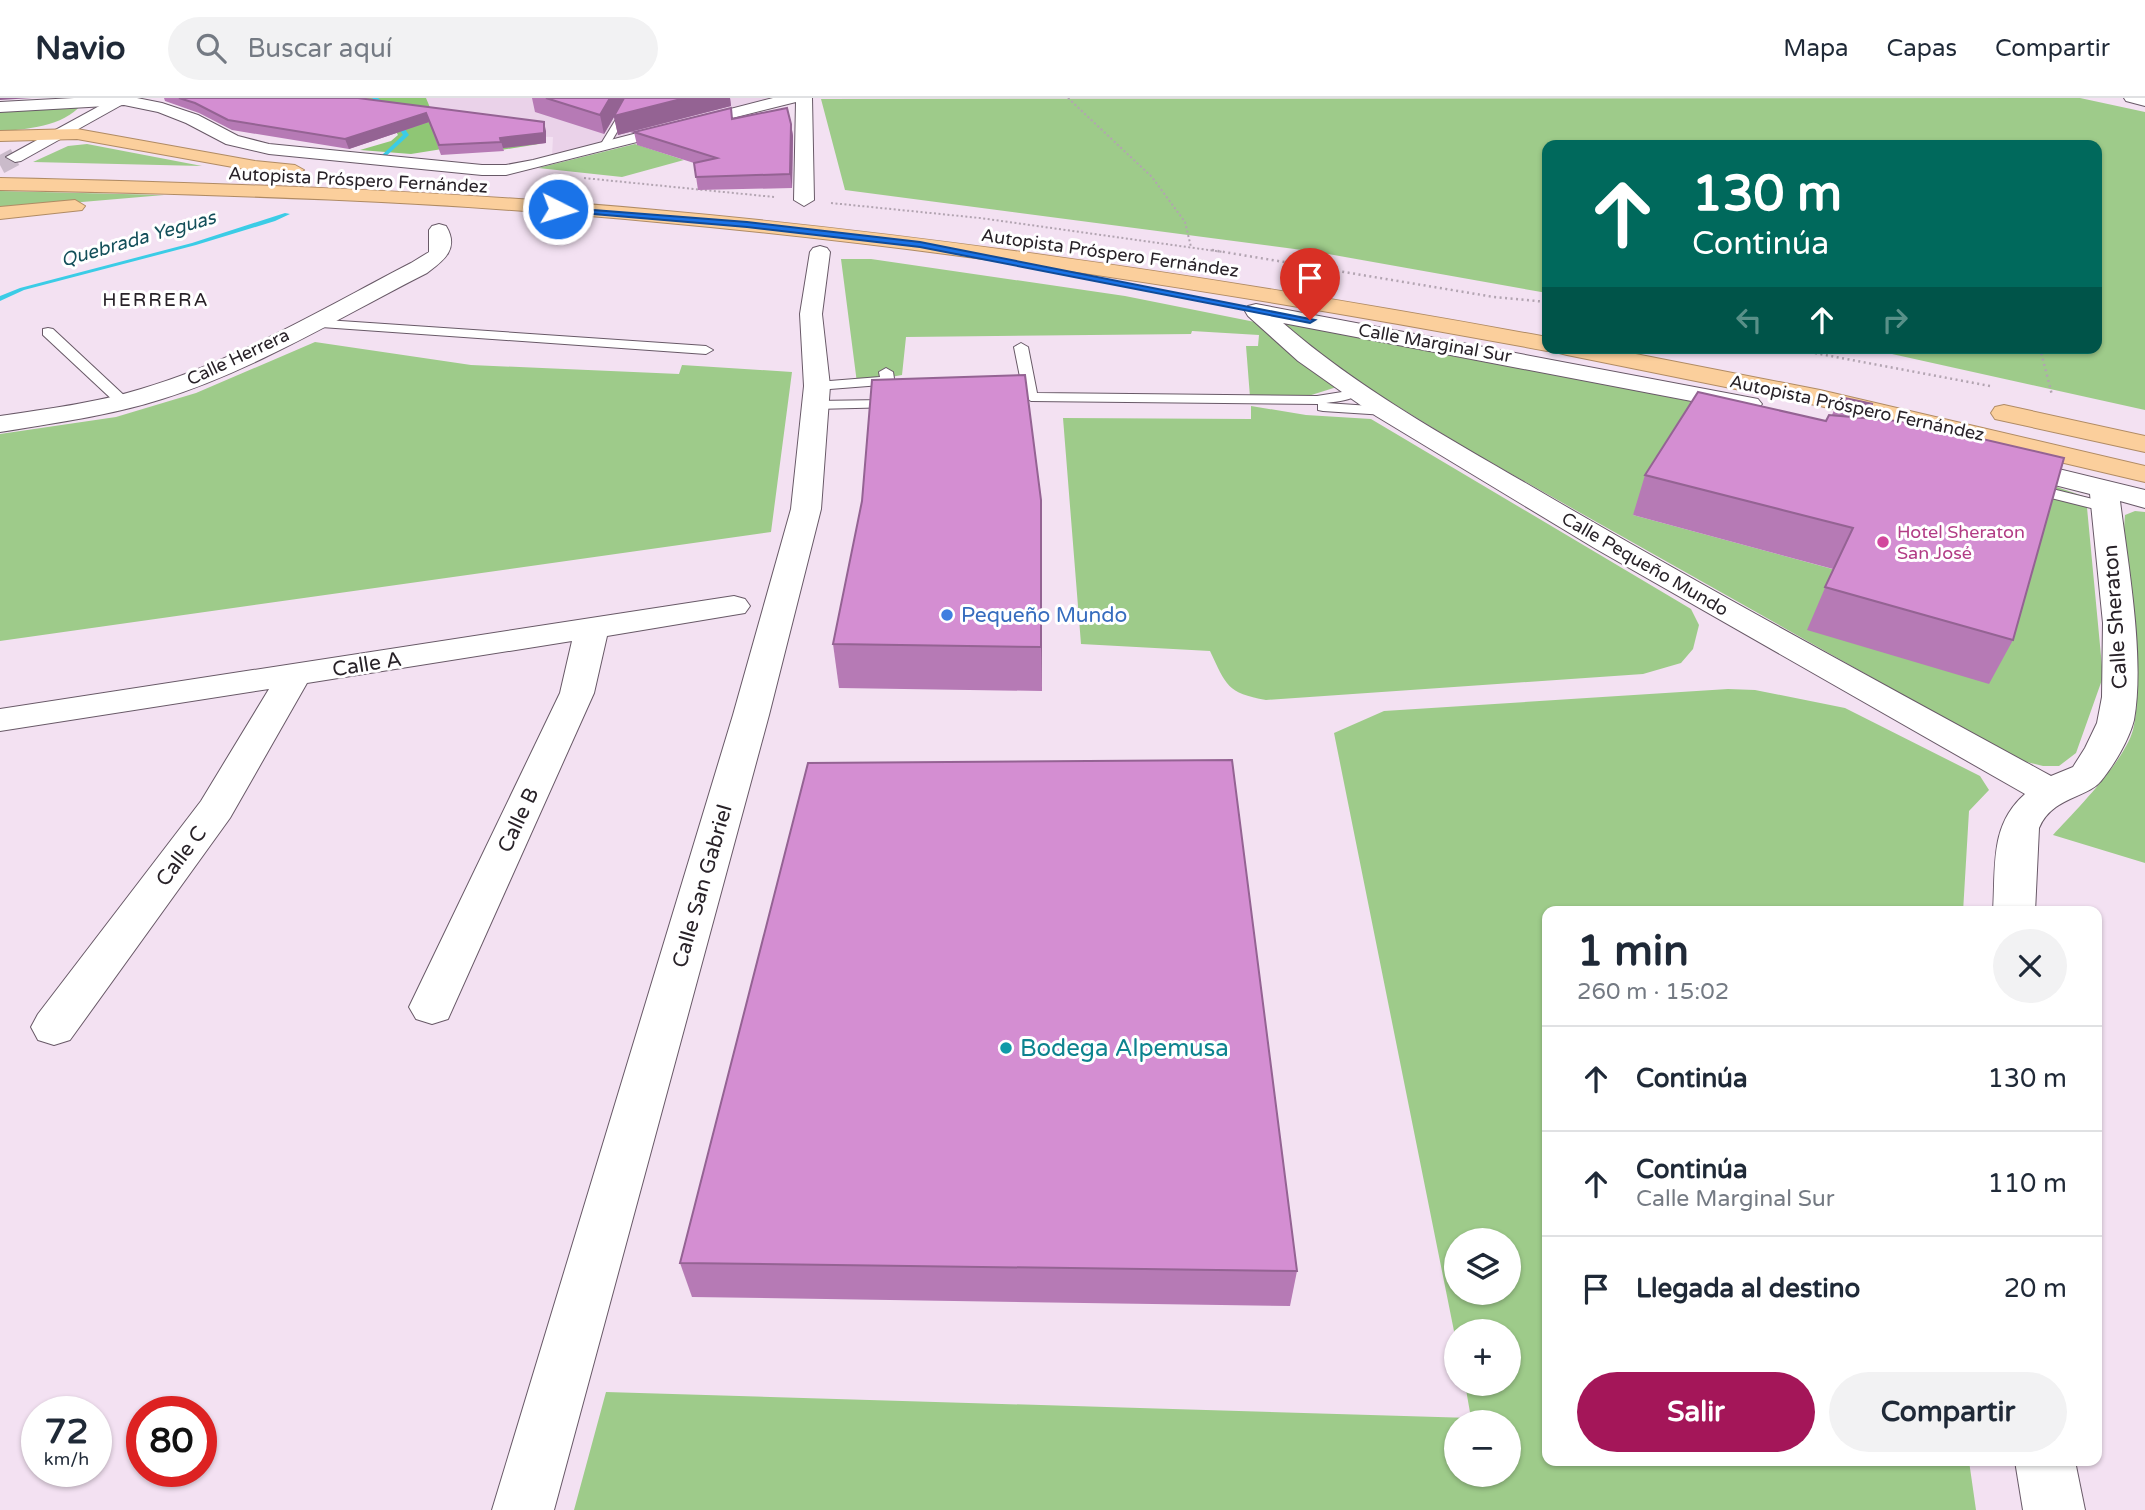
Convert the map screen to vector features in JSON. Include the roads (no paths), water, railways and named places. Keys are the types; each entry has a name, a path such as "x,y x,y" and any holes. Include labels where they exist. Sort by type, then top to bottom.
{"highway":[{"path":"2,136 61,127 99,113"},
{"path":"2,136 62,134 255,166 313,172"},
{"path":"34,148 104,139"},
{"name":"Autopista Próspero Fernández","path":"7,163 596,193 904,225 1087,248 1402,297"},
{"path":"376,178 440,183"},
{"name":"Autopista Próspero Fernández","path":"0,184 388,198 676,218 920,245 1323,304 1542,343"},
{"path":"0,213 183,197 388,198"},
{"path":"920,245 1256,310"},
{"name":"Autopista Próspero Fernández","path":"1597,354 1820,398 2145,474"},
{"name":"Autopista Próspero Fernández","path":"1779,356 1848,380"},
{"name":"Autopista Próspero Fernández","path":"1978,407 2145,444"}],"street":[{"path":"0,107 125,99 192,119 232,140 269,149 506,170 792,98"},
{"path":"804,98 804,200"},
{"path":"2132,98 2145,101"},
{"path":"7,163 125,99"},
{"name":"Calle Herrera","path":"0,424 123,402 173,386 311,323 419,268 439,254 439,230"},
{"name":"Calle San Gabriel","path":"523,1510 751,716 806,509 816,395 811,314 820,252"},
{"name":"Calle Pequeño Mundo","path":"1256,310 1307,356 1385,411 1630,556 2050,792"},
{"name":"Calle Marginal Sur","path":"1256,310 1751,410 1895,436 2106,498 2145,499"},
{"name":"Calle Sheraton","path":"2014,906 2019,828 2025,816 2050,792 2086,775 2115,723 2120,698 2119,623 2106,498"},
{"name":"Calle A","path":"0,720 734,606"},
{"name":"Calle B","path":"432,1007 577,693 592,628"},
{"name":"Calle C","path":"54,1027 216,809 294,676"},
{"path":"2046,1466 2054,1510"}],"lane":[{"path":"604,146 633,98"},
{"path":"311,323 706,350"},
{"path":"48,332 123,402"},
{"path":"1021,347 1031,397 1317,400 1345,396 1355,391"},
{"path":"887,377 891,404 816,395 887,377"},
{"path":"1248,398 1385,411"},
{"path":"2013,484 2106,498"}],"waterway":[{"name":"Quebrada Yeguas","path":"375,98 393,115 406,135 384,156"},
{"name":"Quebrada Yeguas","path":"0,299 22,289 194,244 287,214"}],"tunnel":[{"path":"0,165 15,157"}],"place":[{"name":"Hotel Sheraton San José","path":"1883,542"},
{"name":"Pequeño Mundo","path":"947,615"},
{"name":"Bodega Alpemusa","path":"1006,1048"}],"district":[{"name":"HERRERA","path":"156,299"}]}
